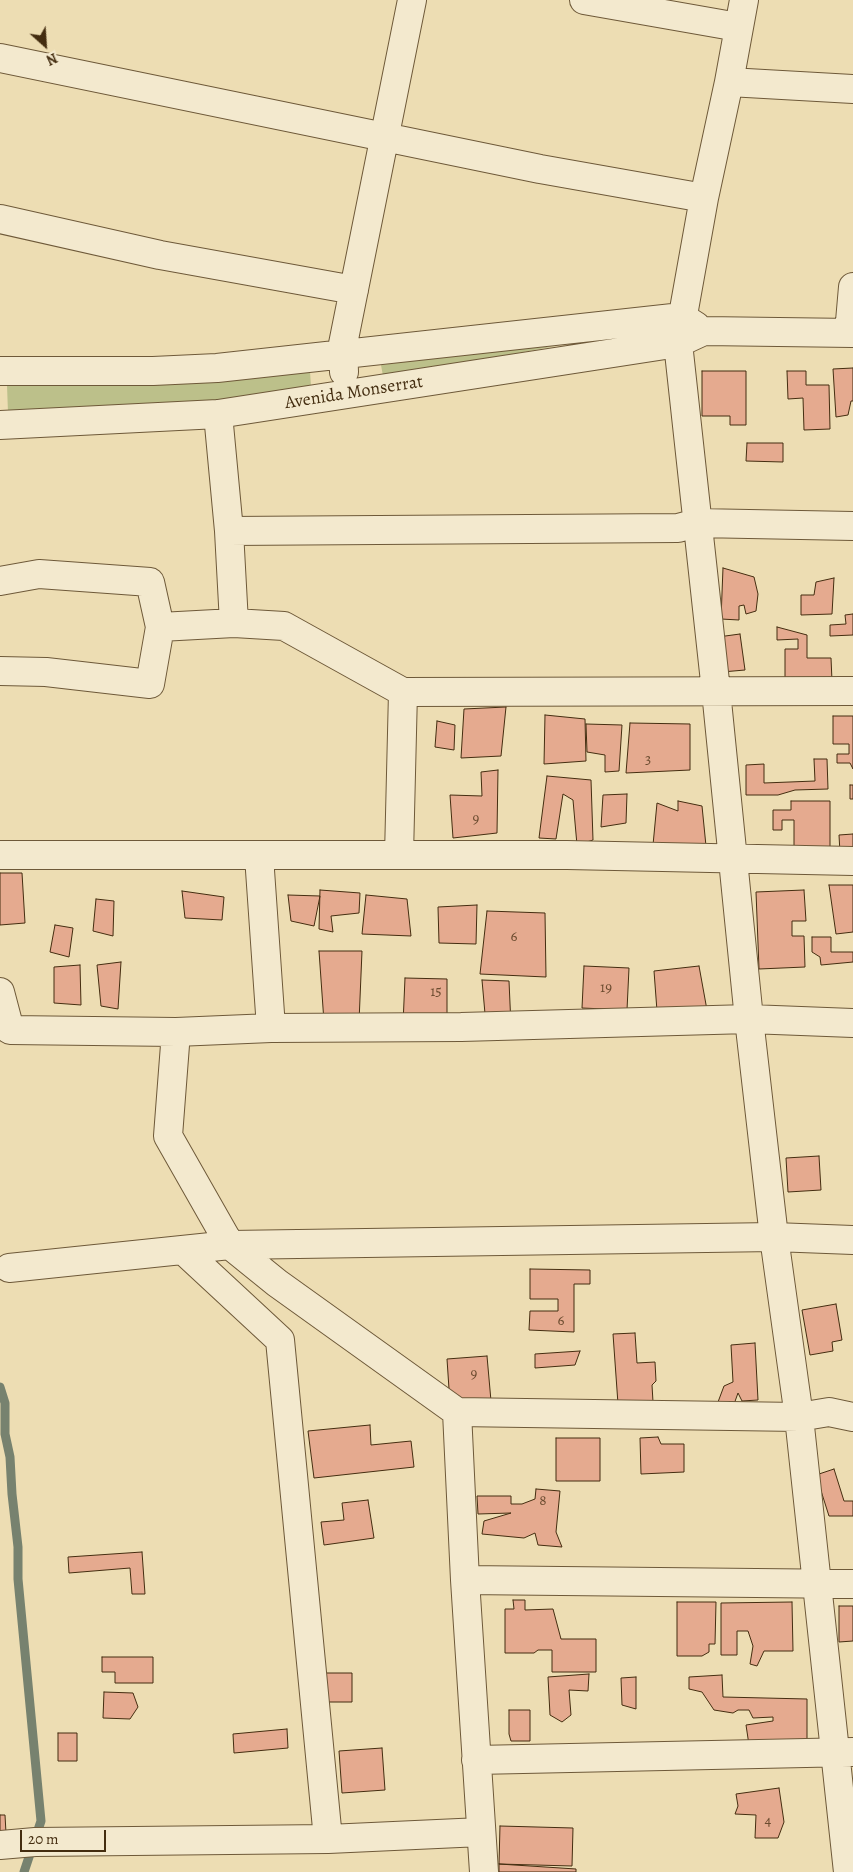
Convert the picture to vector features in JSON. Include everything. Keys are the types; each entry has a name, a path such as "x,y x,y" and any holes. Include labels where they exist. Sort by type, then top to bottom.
{"street":[{"path":"346,395 343,344 412,0"},
{"path":"584,0 738,27"},
{"path":"744,0 729,82 704,198 688,330 697,523 774,1237 800,1417 817,1584 844,1752 848,1872"},
{"path":"0,58 540,168 704,198"},
{"path":"729,82 853,89"},
{"path":"0,219 160,254 354,290"},
{"path":"851,333 853,287"},
{"name":"Avenida Monserrat","path":"0,371 153,371 217,368 343,355 688,330 851,333"},
{"name":"Avenida Monserrat","path":"0,425 218,414 533,364 688,330"},
{"path":"218,414 234,623"},
{"path":"228,531 678,528 697,523 853,526"},
{"path":"0,581 39,574 150,582 160,627 150,684 46,672 0,671"},
{"path":"160,627 234,623 284,626 403,692 853,691"},
{"path":"399,855 403,692"},
{"path":"0,856 399,855 853,861"},
{"path":"258,856 271,1028"},
{"path":"0,992 10,1030 176,1032 271,1028 461,1027 749,1019 853,1023"},
{"path":"176,1032 168,1136 230,1246 277,1283 457,1412 800,1417 829,1412 853,1417"},
{"path":"8,1268 230,1246 774,1237 853,1240"},
{"path":"183,1250 280,1340 328,1839"},
{"path":"457,1412 465,1580 484,1872"},
{"path":"465,1580 853,1584"},
{"path":"476,1760 844,1752"},
{"path":"0,1845 34,1842 328,1839 481,1832"}],"green space":[{"path":"556,346 383,376 381,365 490,351"},
{"path":"310,371 311,387 211,402 8,413 7,385 123,386 210,381"}],"building":[{"path":"853,368 853,401 851,401 848,415 836,417 833,369"},
{"path":"702,371 746,371 746,425 730,425 730,416 702,416"},
{"path":"787,371 806,371 806,385 829,385 830,429 804,430 803,398 788,399"},
{"path":"747,443 783,443 783,462 746,461"},
{"path":"723,568 754,577 758,594 756,611 746,614 744,605 739,606 739,620 721,619"},
{"path":"834,578 832,614 801,615 801,595 814,595 816,582"},
{"path":"853,614 853,635 830,636 830,625 846,624 845,615"},
{"path":"777,627 807,635 807,658 831,658 832,681 785,682 785,649 798,649 798,639 777,640"},
{"path":"740,634 745,670 722,672 718,637"},
{"path":"506,707 501,756 461,758 464,709"},
{"path":"545,715 585,719 586,761 544,764"},
{"path":"833,716 853,716 853,769 850,763 837,763 837,754 849,754 849,744 833,744"},
{"path":"437,721 455,725 454,750 435,747"},
{"path":"630,723 690,724 690,770 626,773"},
{"path":"586,724 622,725 619,771 605,772 605,755 587,752"},
{"path":"814,759 827,759 828,789 795,790 778,795 746,795 746,765 764,764 764,783 815,781"},
{"path":"498,770 497,833 453,838 450,795 482,796 481,772"},
{"path":"547,776 591,780 593,840 577,845 573,800 563,794 556,839 539,838"},
{"path":"850,785 853,785 853,799 850,799"},
{"path":"627,794 626,823 601,827 603,795"},
{"path":"678,801 702,806 706,846 653,845 657,803 678,811"},
{"path":"791,801 830,801 830,849 794,849 794,820 782,820 782,830 773,830 773,810 791,810"},
{"path":"853,834 853,853 840,853 839,835"},
{"path":"0,873 22,873 25,923 0,925"},
{"path":"829,885 853,885 853,932 836,934"},
{"path":"320,890 360,893 359,913 331,916 333,932 319,929"},
{"path":"804,890 806,921 792,921 792,936 804,936 805,967 759,969 756,892"},
{"path":"182,891 224,897 222,920 185,918"},
{"path":"288,895 320,896 314,926 291,921"},
{"path":"366,895 407,899 411,936 362,934"},
{"path":"96,899 114,901 113,936 93,931"},
{"path":"477,905 476,944 439,943 438,907"},
{"path":"487,911 545,913 546,977 480,974"},
{"path":"55,925 73,928 69,957 50,952"},
{"path":"812,937 831,937 831,952 853,952 853,962 821,965 820,957 812,952"},
{"path":"319,951 362,951 359,1022 324,1022"},
{"path":"121,962 118,1009 101,1006 97,965"},
{"path":"80,965 81,1005 54,1003 54,967"},
{"path":"584,966 629,968 627,1010 582,1008"},
{"path":"699,966 707,1010 657,1011 654,971"},
{"path":"405,978 447,979 447,1026 403,1024"},
{"path":"482,980 509,981 511,1026 486,1025"},
{"path":"819,1156 821,1190 788,1192 786,1158"},
{"path":"530,1269 590,1270 590,1284 574,1284 574,1332 529,1330 530,1311 558,1311 558,1299 530,1299"},
{"path":"836,1304 842,1340 832,1342 833,1351 810,1355 802,1310"},
{"path":"635,1333 637,1363 655,1362 656,1381 652,1385 653,1402 618,1404 613,1334"},
{"path":"755,1343 758,1400 742,1401 738,1393 733,1407 718,1402 724,1386 733,1382 731,1345"},
{"path":"580,1351 575,1365 535,1368 535,1354"},
{"path":"487,1356 491,1401 450,1404 447,1359"},
{"path":"370,1425 371,1445 411,1441 414,1467 314,1478 308,1431"},
{"path":"658,1437 661,1444 684,1444 684,1472 641,1474 640,1438"},
{"path":"556,1438 600,1438 600,1481 556,1481"},
{"path":"834,1469 844,1501 853,1501 853,1516 829,1516 816,1475"},
{"path":"536,1489 560,1491 556,1532 562,1547 538,1545 535,1533 524,1538 482,1534 484,1521 511,1513 478,1514 477,1496 511,1496 511,1504 522,1504 535,1499"},
{"path":"368,1500 374,1538 324,1545 321,1522 344,1520 342,1503"},
{"path":"142,1552 145,1594 132,1594 130,1568 69,1573 68,1557"},
{"path":"513,1600 525,1600 525,1610 553,1609 561,1639 596,1639 596,1672 552,1672 552,1650 538,1650 534,1653 505,1653 505,1609 514,1609"},
{"path":"677,1602 716,1602 715,1644 709,1644 709,1652 702,1656 677,1656"},
{"path":"792,1602 793,1651 764,1651 757,1666 750,1664 753,1646 748,1631 737,1631 737,1655 721,1655 721,1603"},
{"path":"839,1606 853,1606 853,1641 839,1642"},
{"path":"102,1657 153,1657 153,1683 115,1683 115,1672 102,1672"},
{"path":"319,1673 352,1673 352,1702 319,1702"},
{"path":"589,1674 588,1691 569,1690 571,1715 562,1722 550,1715 548,1677"},
{"path":"722,1675 723,1697 807,1699 807,1742 749,1745 746,1725 773,1721 773,1717 753,1718 749,1710 738,1710 733,1713 714,1710 702,1692 689,1689 689,1677"},
{"path":"636,1677 636,1709 622,1705 621,1678"},
{"path":"104,1692 133,1693 138,1707 130,1719 103,1718"},
{"path":"509,1710 530,1710 530,1741 511,1741 509,1734"},
{"path":"287,1729 288,1748 234,1753 233,1734"},
{"path":"58,1733 77,1733 77,1761 58,1761"},
{"path":"382,1748 385,1790 342,1793 339,1751"},
{"path":"779,1788 784,1822 778,1838 755,1838 756,1815 735,1814 738,1806 736,1794"},
{"path":"0,1815 5,1815 6,1833 0,1834"},
{"path":"500,1826 573,1828 572,1866 499,1864"},
{"path":"499,1864 576,1869 576,1872 499,1872"}],"waterway":[{"path":"0,1387 5,1403 5,1434 10,1457 18,1547 18,1579 41,1821 24,1872"}]}
